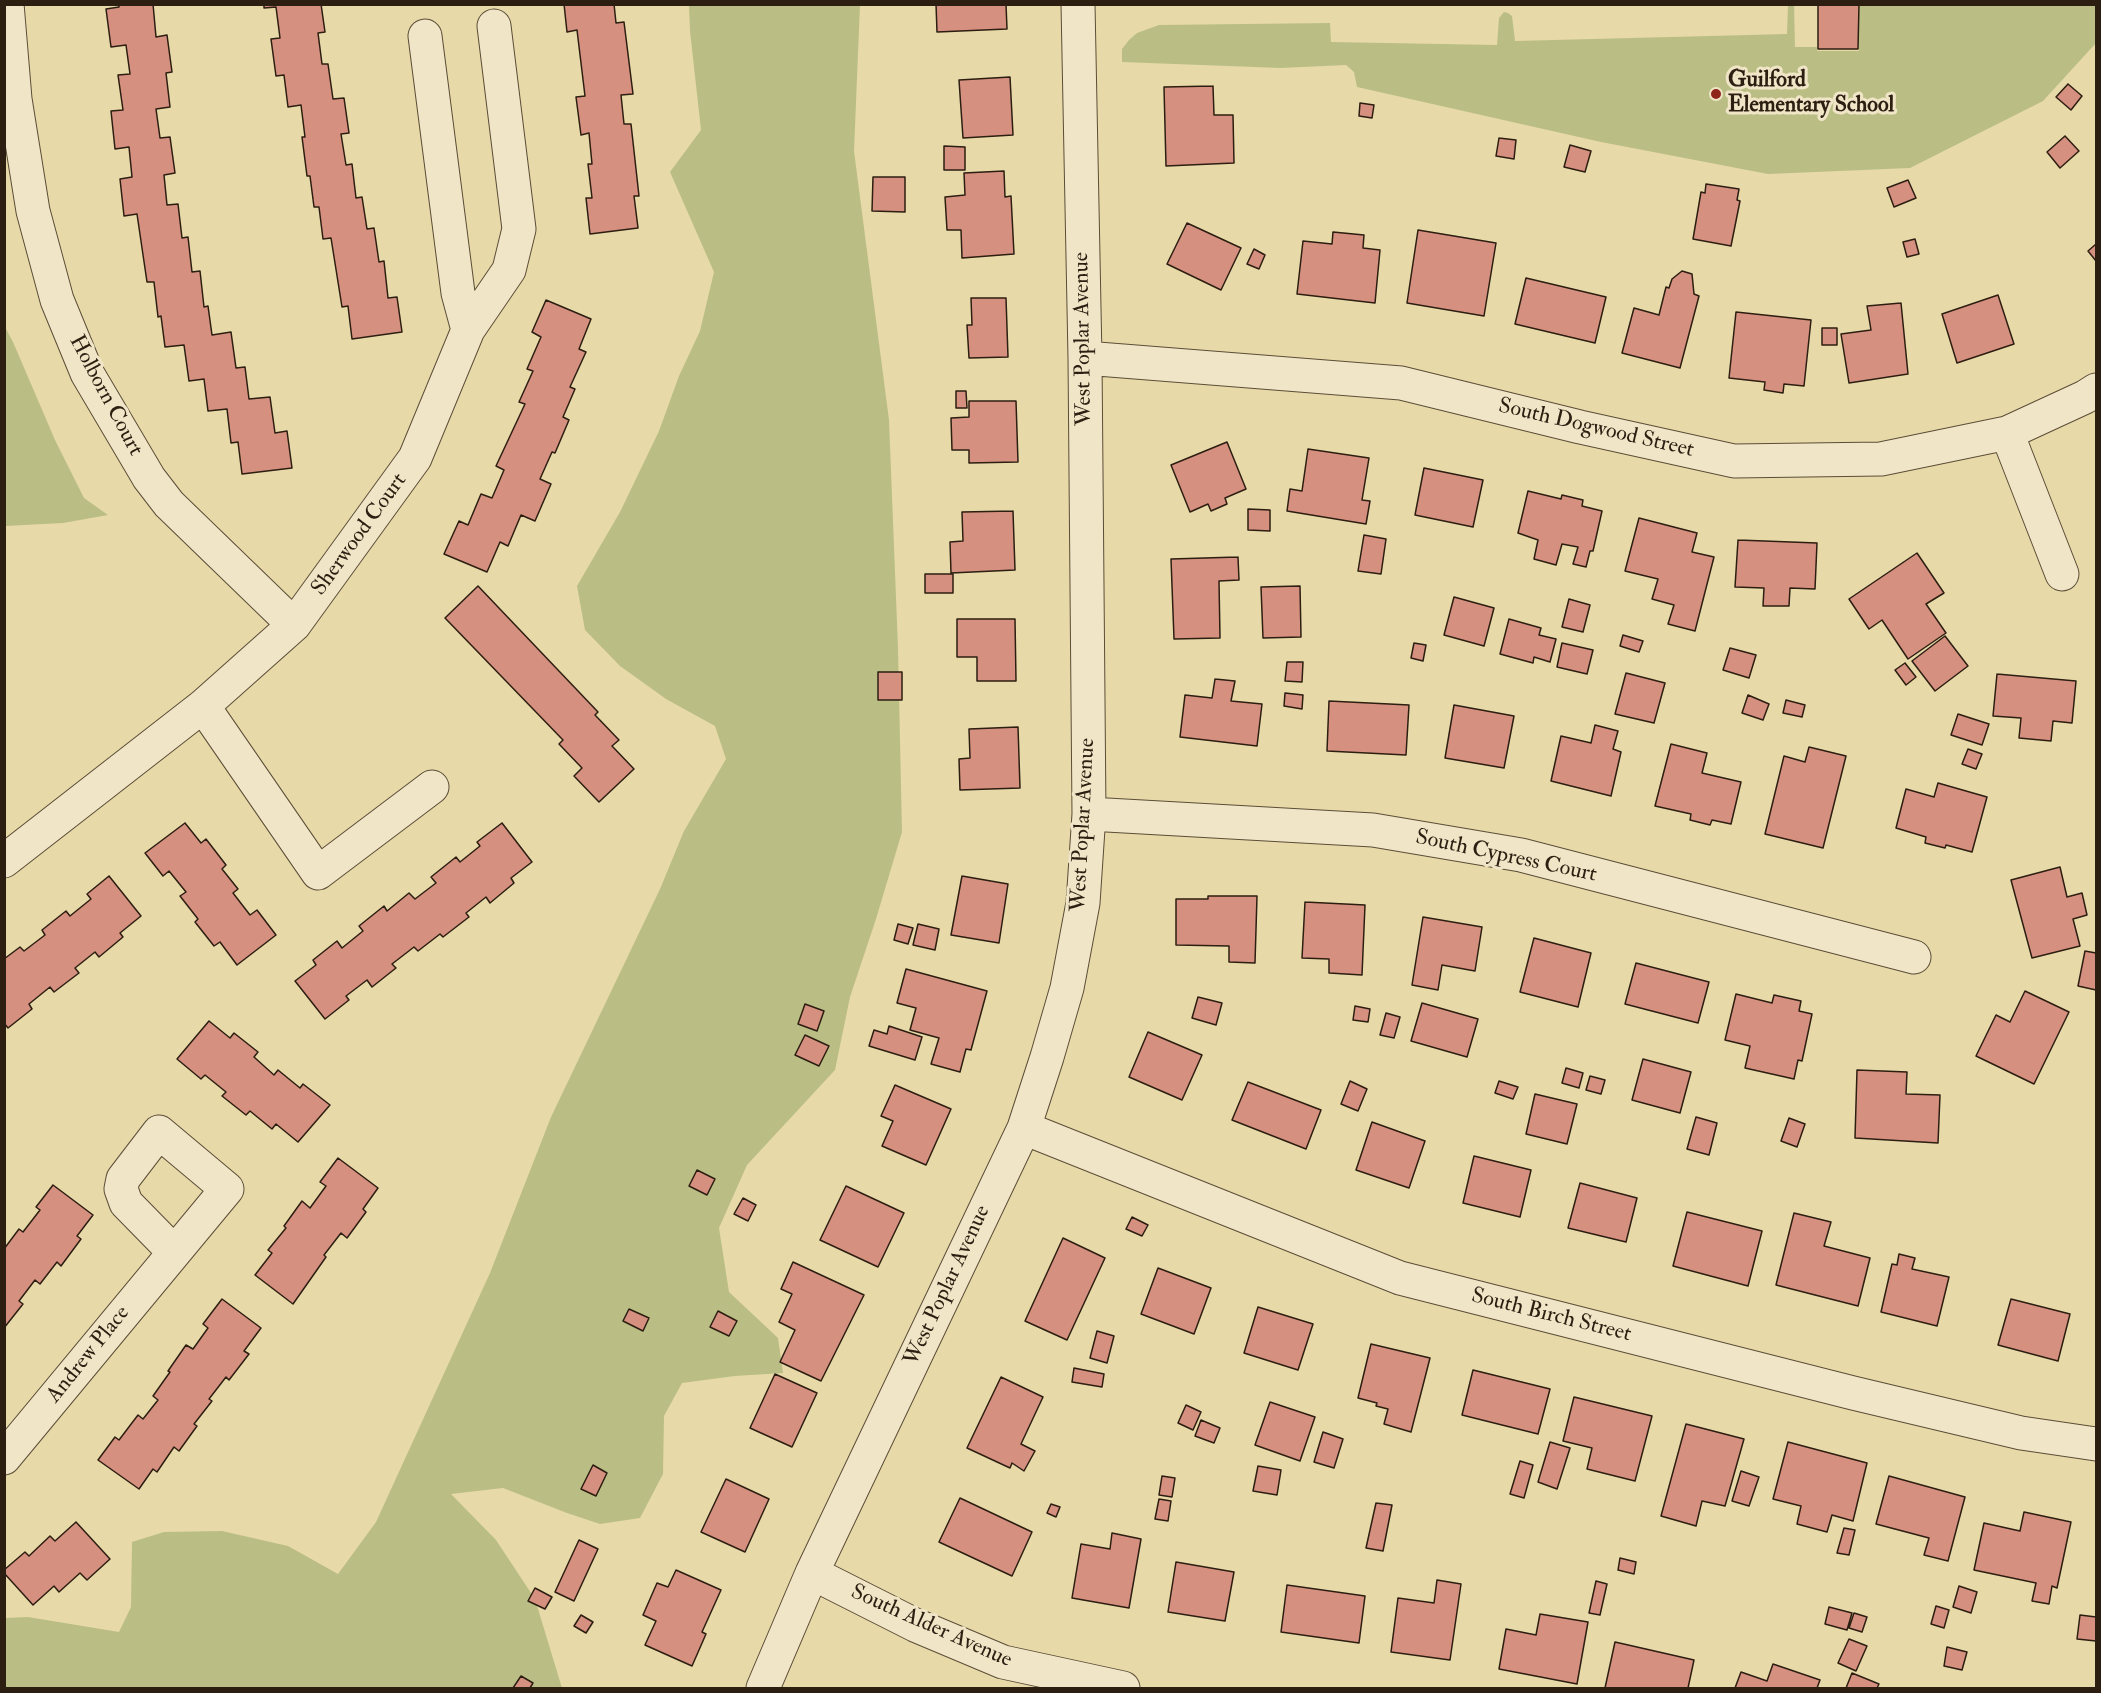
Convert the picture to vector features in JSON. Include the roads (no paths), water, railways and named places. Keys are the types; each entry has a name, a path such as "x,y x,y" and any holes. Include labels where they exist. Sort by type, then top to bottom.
{"street":[{"name":"Holborn Court","path":"6,4 15,99 33,211 57,300 87,373 149,478 169,504 294,626"},
{"name":"West Poplar Avenue","path":"763,1689 812,1573 1024,1128 1067,988 1083,903 1089,814 1085,358 1078,4"},
{"name":"Sherwood Court","path":"4,861 203,706 294,626 415,458 468,330 509,270 519,229 494,26"},
{"path":"425,36 458,293 468,330"},
{"name":"South Dogwood Street","path":"1085,358 1401,383 1580,427 1734,461 1881,459 2007,433 2097,390"},
{"path":"2007,433 2062,574"},
{"path":"203,706 318,873 432,787"},
{"name":"South Cypress Court","path":"1089,814 1373,830 1521,855 1914,957"},
{"name":"South Birch Street","path":"1024,1128 1400,1278 2021,1433 2097,1444"},
{"name":"Andrew Place","path":"4,1458 174,1252"},
{"name":"South Alder Avenue","path":"812,1573 915,1625 1003,1662 1123,1689"}],"place":[{"name":"Guilford Elementary School","path":"1716,94"}]}
